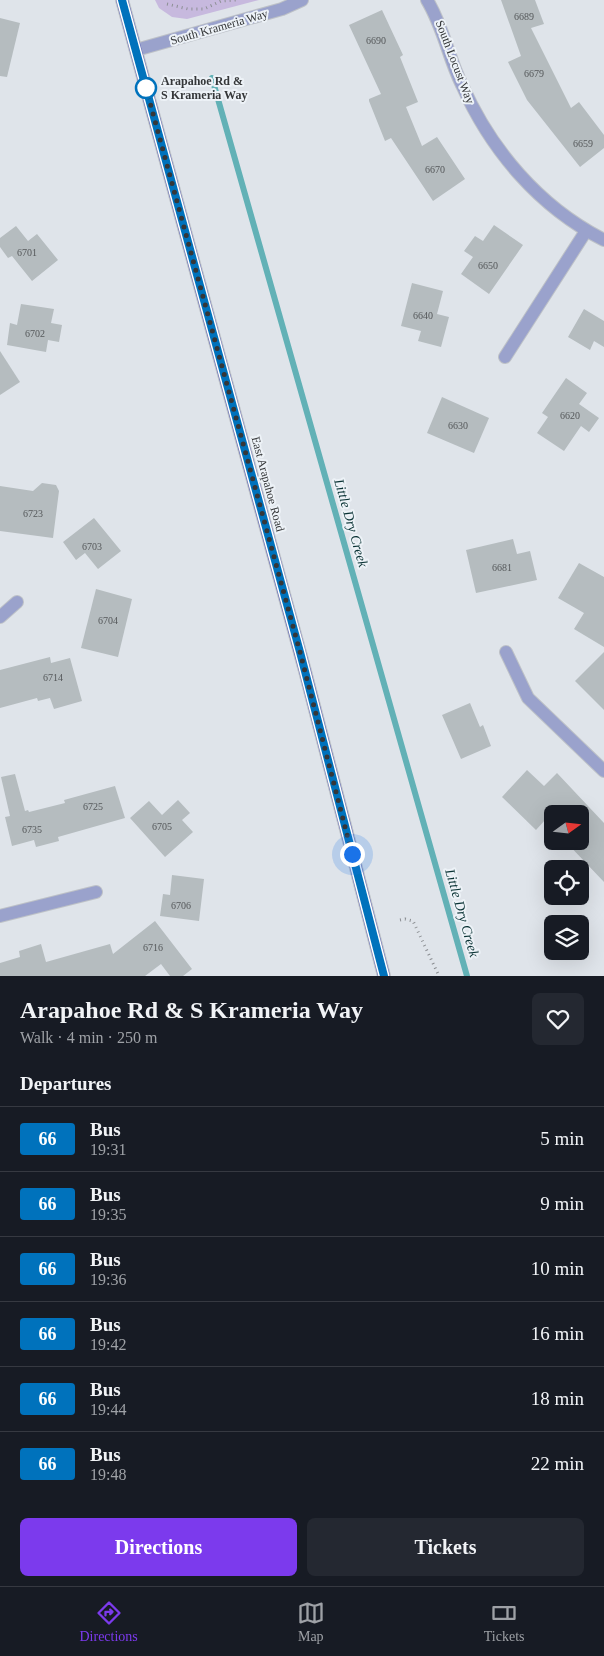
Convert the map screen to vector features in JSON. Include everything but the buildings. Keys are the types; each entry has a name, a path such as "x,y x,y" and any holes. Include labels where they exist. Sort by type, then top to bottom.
{"main road":[{"name":"East Arapahoe Road","path":"122,0 302,662 384,976"}],"street":[{"name":"South Krameria Way","path":"136,50 282,9 302,0"},
{"name":"South Locust Way","path":"427,0 437,16 461,84 482,126 508,162 548,203 586,231 604,240"},
{"path":"505,356 586,231"},
{"path":"0,617 17,602"},
{"path":"506,652 528,698 604,771"},
{"path":"0,916 96,892"}],"path":[{"path":"167,4 188,9 204,10 221,1 236,0"},
{"path":"400,920 413,921 440,976"}],"shaded area":[{"path":"155,0 259,0 187,19 172,17 159,8"}],"waterway":[{"name":"Little Dry Creek","path":"212,78 467,976"}],"bus line":[{"name":"66","path":"122,0 300,652 384,976"}],"place":[{"name":"Arapahoe Rd & S Krameria Way","path":"146,88"}],"route":[{"path":"146,88 300,652 352,854"}]}
